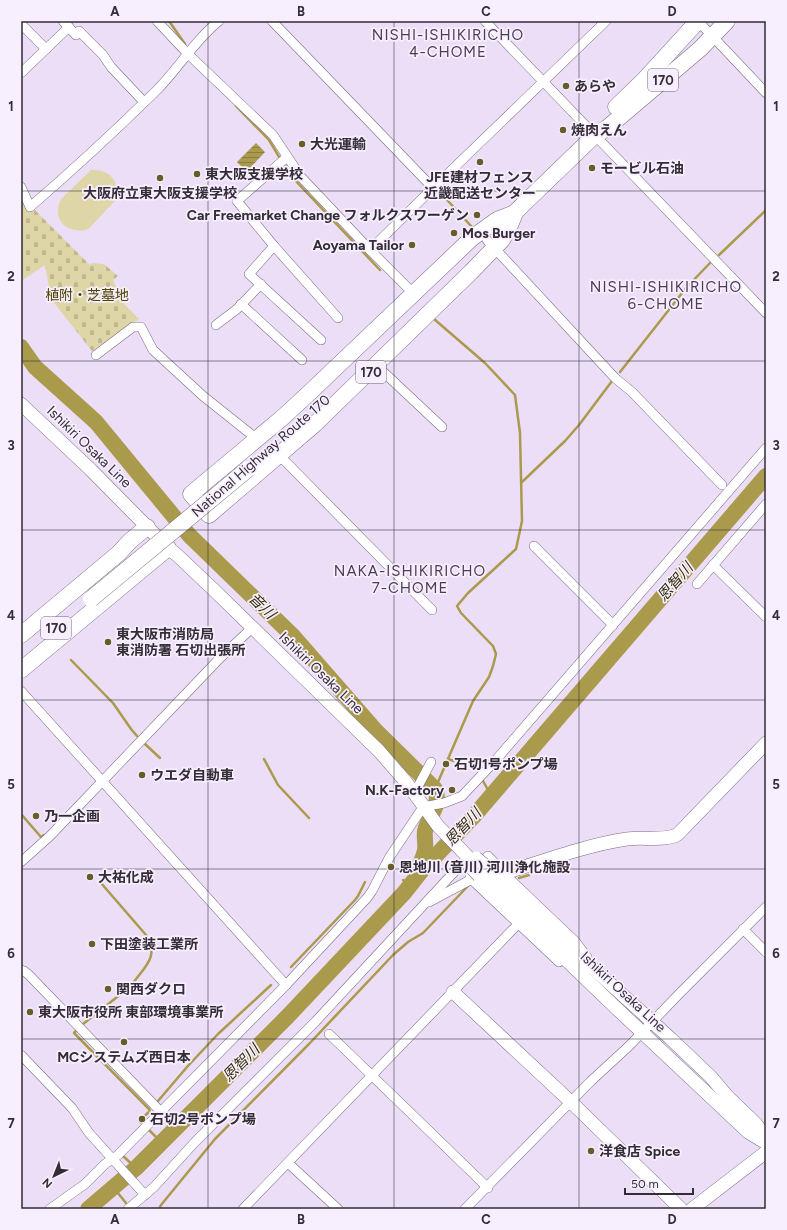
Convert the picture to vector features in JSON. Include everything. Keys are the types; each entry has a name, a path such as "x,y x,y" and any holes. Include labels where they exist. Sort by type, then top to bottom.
{"highway":[{"name":"170","path":"595,135 601,122 645,79 698,21"},
{"name":"170","path":"515,213 502,217 480,232 465,245 416,296 257,439 191,494 209,515 280,456 377,366 404,337 471,272 490,244 508,230 515,213 595,135 607,128 700,49 727,21"},
{"name":"National Highway Route 170","path":"245,466 416,296 448,270 490,244"},
{"name":"National Highway Route 170","path":"21,645 88,595 245,466 303,422 490,244"},
{"path":"21,635 119,553 130,541 147,527"},
{"path":"21,670 168,548"},
{"name":"National Highway Route 170","path":"21,658 88,595"}],"main road":[{"name":"Ishikiri Osaka Line","path":"21,404 379,751 406,782 417,789 423,807 438,826 469,859 479,874 642,1032 748,1132 766,1142"},
{"path":"505,873 614,841 640,837 674,837 766,743"},
{"name":"Ishikiri Osaka Line","path":"479,874 563,941 652,1022 711,1077 727,1096 756,1124 766,1137"},
{"path":"453,992 571,1102 681,1209"},
{"path":"692,1209 766,1152"}],"street":[{"path":"157,21 188,54 272,135 301,177 416,296"},
{"path":"21,187 30,207 72,170 157,90 209,29 219,21"},
{"path":"272,21 433,188"},
{"path":"485,21 766,313"},
{"path":"370,250 606,21"},
{"path":"698,21 766,93"},
{"path":"21,24 46,49"},
{"path":"21,73 46,49 66,24 76,35 79,31 103,55 111,67 144,102"},
{"path":"287,157 237,201 274,246 338,318"},
{"path":"490,244 615,378 632,392 722,486"},
{"path":"274,246 249,274 321,340"},
{"path":"216,325 237,309 261,284"},
{"path":"241,304 302,360"},
{"path":"96,355 133,327 141,327 153,350 203,396 257,439"},
{"path":"377,366 442,427"},
{"path":"50,1209 84,1184 105,1164 113,1160 286,985 370,894 389,858 423,807 444,803 462,796 494,762 766,448"},
{"path":"280,456 432,610"},
{"path":"697,584 766,504"},
{"path":"534,546 613,625"},
{"path":"713,565 766,617"},
{"path":"21,862 50,836 220,658 252,628"},
{"path":"21,691 286,985"},
{"path":"417,789 431,762"},
{"path":"479,874 470,876 470,874 488,856 575,941 597,972"},
{"path":"128,1209 144,1193 154,1187 195,1142 316,1021 423,905 469,859"},
{"path":"423,905 435,900 479,874"},
{"path":"479,874 518,924 625,1024 642,1032"},
{"path":"465,1209 488,1188 500,1173 766,907"},
{"path":"243,1209 518,924"},
{"path":"743,930 766,952"},
{"path":"21,970 29,975 161,1112"},
{"path":"329,1034 488,1188"},
{"path":"21,1055 72,1108 89,1133 144,1193"},
{"path":"288,1163 338,1209"}],"green space":[{"path":"91,170 103,171 108,174 116,185 119,197 88,229 80,231 68,228 60,220 58,212 59,204 61,199"},
{"name":"植附・芝墓地","path":"21,194 90,265 92,263 104,264 118,276 113,280 117,289 122,294 119,299 139,319 92,351 51,299 45,265 21,281"}],"shaded area":[{"path":"256,143 265,152 250,168 252,170 249,174 237,162"}],"waterway":[{"path":"169,21 185,44"},
{"path":"236,106 269,140 281,160"},
{"path":"284,164 292,177 380,270"},
{"path":"436,188 472,227"},
{"path":"719,255 766,210"},
{"path":"620,372 686,288 710,263"},
{"path":"434,319 485,363 515,395 520,433 522,521 516,549 468,593 457,606 461,613 493,646 496,654 489,677 473,701 435,789"},
{"name":"音川","path":"21,347 35,367 96,422 189,535 293,636 376,731 435,789 437,795 436,806 425,831 424,853 417,870"},
{"path":"522,482 565,441 612,381"},
{"name":"恩智川","path":"88,1209 136,1168 288,1016 404,893 423,869 473,817 766,476"},
{"path":"71,660 113,703 137,736"},
{"path":"145,744 160,758"},
{"path":"264,759 278,785 309,818"},
{"path":"448,759 454,761"},
{"path":"483,781 488,790 489,798"},
{"name":"音川","path":"429,783 429,791"},
{"path":"21,814 41,837 44,836"},
{"path":"519,878 529,875"},
{"path":"403,880 410,886"},
{"path":"291,967 355,900 365,882"},
{"path":"83,1024 131,986 145,968 151,956 152,950 146,935 101,883"},
{"path":"159,1209 215,1139 309,1044 393,955 408,942 423,933 468,886"},
{"path":"158,1101 218,1034 271,985"},
{"path":"76,1031 74,1033 149,1109 150,1111 139,1121 144,1125"},
{"path":"149,1130 162,1143"},
{"path":"123,1156 136,1168"},
{"path":"113,1187 126,1203"}],"place":[{"name":"あらや","path":"566,86"},
{"name":"焼肉えん","path":"563,130"},
{"name":"大光運輸","path":"302,144"},
{"name":"JFE建材フェンス 近畿配送センター","path":"480,162"},
{"name":"モービル石油","path":"592,168"},
{"name":"東大阪支援学校","path":"197,174"},
{"name":"大阪府立東大阪支援学校","path":"160,178"},
{"name":"Car Freemarket Change フォルクスワーゲン","path":"477,215"},
{"name":"Mos Burger","path":"454,233"},
{"name":"Aoyama Tailor","path":"412,245"},
{"name":"東大阪市消防局 東消防署 石切出張所","path":"108,642"},
{"name":"石切1号ポンプ場","path":"446,764"},
{"name":"ウエダ自動車","path":"142,775"},
{"name":"N.K-Factory","path":"452,790"},
{"name":"乃一企画","path":"36,816"},
{"name":"恩地川 (音川) 河川浄化施設","path":"391,867"},
{"name":"大祐化成","path":"90,877"},
{"name":"下田塗装工業所","path":"92,944"},
{"name":"関西ダクロ","path":"108,989"},
{"name":"東大阪市役所 東部環境事業所","path":"30,1012"},
{"name":"MCシステムズ西日本","path":"124,1042"},
{"name":"石切2号ポンプ場","path":"142,1119"},
{"name":"洋食店 Spice","path":"591,1151"}],"district":[{"name":"NISHI-ISHIKIRICHO 4-CHOME","path":"448,44"},
{"name":"NISHI-ISHIKIRICHO 6-CHOME","path":"666,296"},
{"name":"NAKA-ISHIKIRICHO 7-CHOME","path":"410,580"}]}
